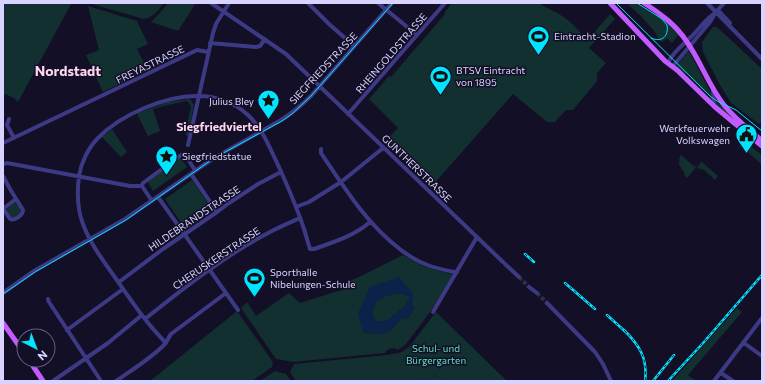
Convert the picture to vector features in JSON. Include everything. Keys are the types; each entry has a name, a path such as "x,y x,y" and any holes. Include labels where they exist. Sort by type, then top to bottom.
{"main road":[{"path":"610,3 653,49 673,66 714,106 762,146"},
{"path":"644,3 665,17 687,41 718,98 738,120 762,141"},
{"path":"3,323 16,342"},
{"path":"35,368 44,381"}],"street":[{"name":"GUNTHERSTRASSE","path":"211,3 286,54 519,277"},
{"path":"142,186 143,183 187,150 210,43 216,24 229,3"},
{"path":"308,3 328,24 354,46"},
{"path":"378,3 417,35"},
{"name":"SIEGFRIEDSTRASSE","path":"3,293 34,271 125,219 214,158 296,110 307,100 392,3"},
{"name":"RHEINGOLDSTRASSE","path":"348,114 445,3"},
{"path":"707,3 717,11 762,59"},
{"path":"673,66 724,3"},
{"path":"668,63 675,53 707,19 717,11"},
{"path":"210,43 256,48 260,46 265,39"},
{"name":"FREYASTRASSE","path":"3,143 197,50 208,52"},
{"path":"713,88 714,106"},
{"path":"166,342 142,315 90,240 83,224 79,209 78,196 80,170 85,157 93,144 110,127 137,112 174,98 199,96 219,99 233,104 250,116 262,131 296,207 310,249 314,249 350,235 370,222"},
{"path":"9,119 7,125 14,138"},
{"path":"296,207 341,182 383,148"},
{"path":"321,149 321,153 370,222 391,242 414,259 431,266 457,272"},
{"path":"187,150 196,170"},
{"path":"3,164 7,163 131,186 142,186"},
{"name":"HILDEBRANDSTRASSE","path":"119,282 184,234 242,194 281,172"},
{"path":"191,174 218,212"},
{"path":"3,176 16,198 23,210 23,212 12,220 4,208 16,198"},
{"path":"142,186 152,201"},
{"path":"158,197 238,310"},
{"name":"CHERUSKERSTRASSE","path":"145,319 210,270 249,244 300,218"},
{"path":"433,312 476,237"},
{"path":"529,287 537,293"},
{"path":"67,330 123,289"},
{"path":"116,381 144,362 166,342 171,334 226,293"},
{"path":"48,299 102,381"},
{"path":"547,303 595,352 603,364 611,381"},
{"path":"53,381 108,343 142,315"},
{"path":"714,381 762,318"},
{"path":"744,343 762,356"},
{"path":"721,373 733,381"}],"green space":[{"path":"3,3 71,4 18,102 6,94 3,96"},
{"path":"88,3 164,3 153,15 144,19"},
{"path":"168,3 196,3 178,31 151,22"},
{"name":"BTSV Eintracht von 1895","path":"452,3 539,3 567,20 578,29 587,41 610,14 615,19 589,48 606,63 597,73 597,81 573,110 566,110 555,122 547,122 513,94 432,186 385,141 398,128 369,99 389,76 391,77 445,14 444,13"},
{"path":"626,3 636,3 656,16 657,14 679,34 672,43 667,38 661,42 648,24"},
{"path":"88,6 137,21 148,44 137,49 148,70 103,92 86,55 99,50"},
{"path":"713,27 717,27 762,69 762,121 759,124 731,103 703,52 702,42"},
{"path":"689,51 715,101 721,104 736,122 717,106 712,98 711,100 709,99 710,97 686,73 684,75 677,67"},
{"path":"190,99 194,105 188,136 185,135 191,106 187,101 153,109 160,131 148,136 138,113 168,102"},
{"path":"112,129 127,152 121,157 102,137"},
{"path":"743,142 762,155 762,165 741,146 734,153"},
{"path":"681,155 695,167 696,165 697,166 687,178 679,164"},
{"path":"180,157 187,167 153,191 147,181"},
{"path":"701,162 718,176 715,180 703,169 697,168"},
{"path":"192,180 213,211 186,230 165,199"},
{"path":"15,202 22,210 22,213 12,219 5,210"},
{"path":"403,255 422,266 454,275 430,312 406,344 397,350 395,348 389,349 385,353 293,362 276,359 241,308 247,302 256,316 289,293 300,303 351,287 349,281","holes":["370,287 413,294 413,304 409,317 400,319 392,328 384,333 363,332"]},
{"path":"395,294 409,296 409,300 405,306 388,320 379,322 375,320 372,313 377,300 388,295"},
{"path":"737,308 742,312 688,375 696,381 672,381"},
{"path":"237,311 273,362 272,367 252,381 150,381"},
{"name":"Schul- und Bürgergarten","path":"436,312 507,381 296,381 290,372 294,364 399,353 409,347"},
{"path":"275,371 286,374 291,381 260,381"}],"water":[{"path":"399,277 413,294 413,304 415,308 409,317 400,319 392,328 384,333 363,332 358,313 370,287","holes":["401,294 409,296 409,300 405,306 388,320 380,322 375,320 372,313 377,301 388,295"]}],"waterway":[{"path":"440,369 441,364"},
{"path":"433,377 439,370"},
{"path":"435,376 445,381"},
{"path":"428,380 432,378"},
{"path":"419,381 424,379"}],"tunnel":[{"path":"519,277 529,287"},
{"path":"537,293 547,303"}],"tram line":[{"path":"3,294 35,272 126,220 214,158 292,114 311,96 393,3"},
{"path":"616,3 711,97 736,110 762,131"},
{"path":"637,3 662,19 667,25 667,32 664,38 658,40 651,38"}],"railway":[{"path":"525,254 534,262"},
{"path":"668,381 762,275"},
{"path":"565,283 595,309"},
{"path":"607,315 628,334"},
{"path":"624,330 634,341 644,359 646,373 645,381"},
{"path":"653,381 674,355"}],"place":[{"name":"Eintracht-Stadion","path":"539,56"},
{"name":"BTSV Eintracht von 1895","path":"441,96"},
{"name":"Julius Bley","path":"269,120"},
{"name":"Werkfeuerwehr Volkswagen","path":"746,154"},
{"name":"Siegfriedstatue","path":"167,176"},
{"name":"Sporthalle Nibelungen-Schule","path":"255,298"}],"district":[{"name":"Nordstadt","path":"68,71"},
{"name":"Siegfriedviertel","path":"219,127"}]}
